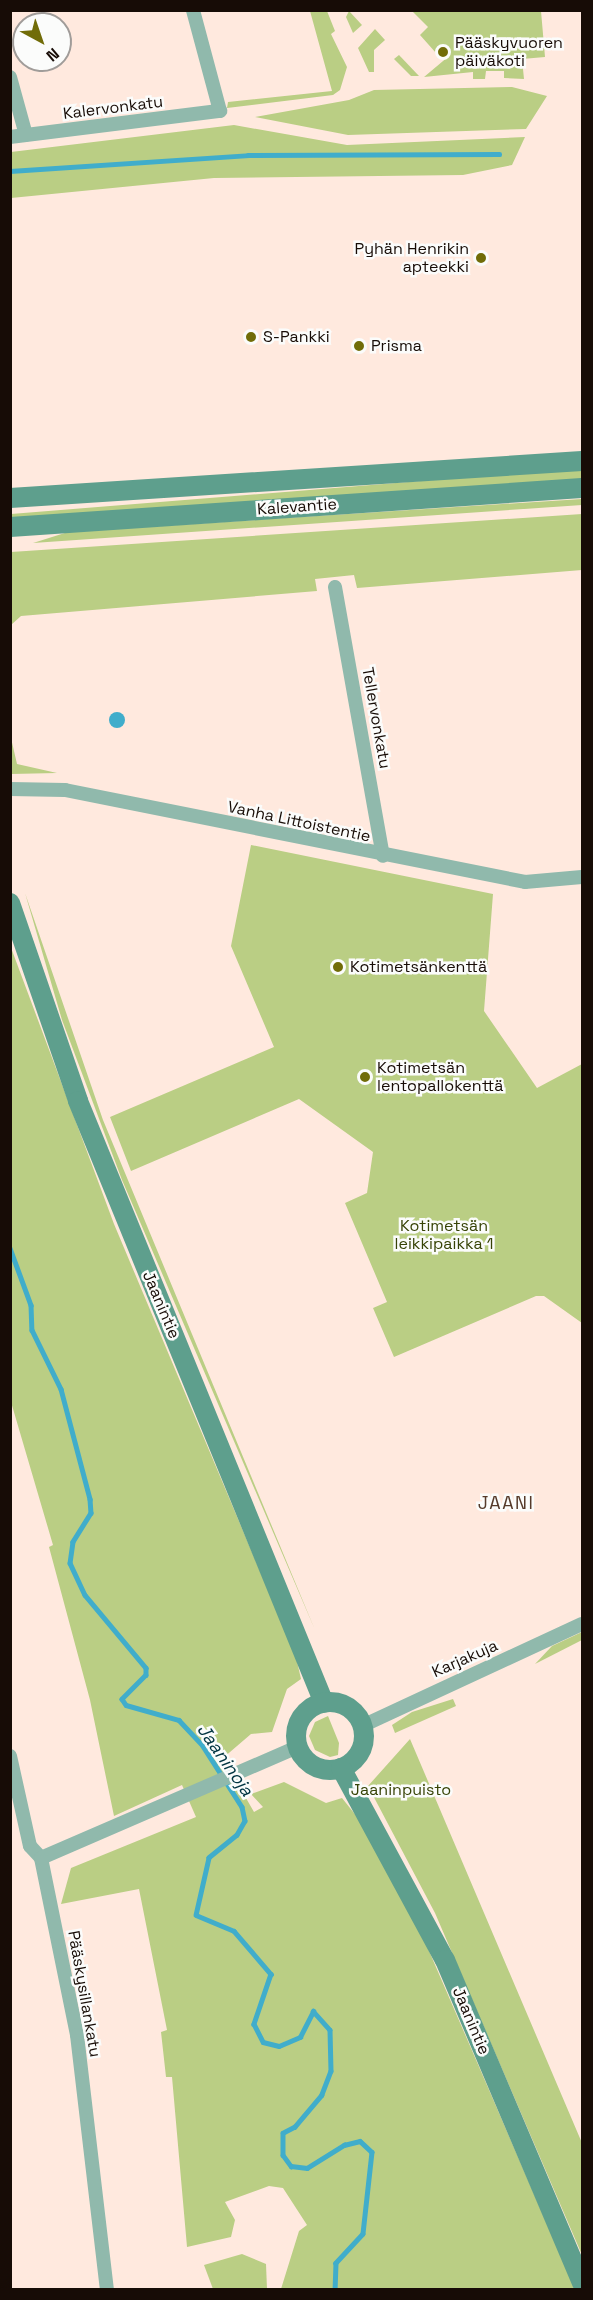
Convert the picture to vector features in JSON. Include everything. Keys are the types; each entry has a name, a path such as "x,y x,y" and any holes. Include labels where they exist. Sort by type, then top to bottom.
{"main road":[{"name":"Kalevantie","path":"10,498 582,461"},
{"name":"Kalevantie","path":"10,527 582,488"},
{"name":"Jaanintie","path":"10,903 78,1101 324,1702"},
{"path":"324,1702 349,1708 362,1726 359,1754 341,1768 315,1766 298,1747 303,1715 324,1702"},
{"name":"Jaanintie","path":"341,1768 445,1960 582,2283"}],"street":[{"name":"Kalervonkatu","path":"10,137 220,111 194,10"},
{"path":"10,77 26,135"},
{"name":"Tellervonkatu","path":"335,587 384,856"},
{"name":"Vanha Littoistentie","path":"10,789 65,790 384,856 525,882 582,877"},
{"name":"Karjakuja","path":"362,1726 582,1624"},
{"path":"41,1858 262,1765 298,1747"},
{"name":"Pääskysillankatu","path":"10,1756 30,1846 41,1858 77,2035 107,2289"}],"green space":[{"path":"310,11 327,11 335,31 331,34 347,67 340,90 333,95 227,108 228,102 332,91"},
{"path":"349,11 362,25 353,33 346,17"},
{"path":"412,11 541,11 545,57 522,59 524,79 504,78 504,71 486,71 485,79 473,79 473,72 424,77 449,56 441,48 436,53 420,35 428,27"},
{"path":"375,29 385,40 374,50 374,72 369,72 358,48"},
{"path":"399,55 419,76 411,76 394,59"},
{"path":"512,87 547,96 526,129 348,135 255,117 349,100 374,90"},
{"path":"234,125 347,145 525,137 512,165 463,175 214,178 11,198 11,152"},
{"path":"582,468 582,480 11,518 11,514"},
{"path":"582,499 582,505 33,543 68,532"},
{"path":"582,514 582,570 357,588 354,575 315,579 317,591 21,616 11,625 11,552"},
{"path":"11,738 17,764 57,773 11,774"},
{"name":"Kotimetsän leikkipaikka 1","path":"251,845 493,894 484,1011 537,1088 582,1064 582,1323 544,1296 536,1296 394,1357 373,1308 387,1302 345,1203 367,1193 373,1152 299,1099 131,1171 110,1117 274,1047 231,946"},
{"path":"25,893 103,1120 315,1630 122,1180 62,1020"},
{"path":"10,945 114,1224 296,1657 301,1679 287,1689 272,1732 251,1734 223,1758 254,1812 263,1807 251,1794 284,1782 326,1803 342,1798 366,1828 404,1893 575,2289 281,2289 299,2231 307,2225 283,2188 269,2186 225,2202 235,2220 231,2237 187,2247 172,2077 166,2077 161,2032 167,2030 139,1889 61,1904 71,1868 196,1817 182,1785 114,1816 90,1700 49,1547 53,1545 11,1402"},
{"path":"582,1632 582,1640 535,1664 552,1646"},
{"path":"453,1699 456,1706 395,1733 392,1725 412,1712"},
{"path":"328,1716 339,1743 338,1755 330,1757 315,1750 309,1736 315,1722"},
{"name":"Jaaninpuisto","path":"410,1739 582,2143 582,2255 435,1913 368,1786"},
{"path":"242,2254 266,2264 267,2289 213,2289 204,2265"}],"water":[{"path":"117,712 123,714 125,720 123,726 117,728 111,726 109,720 111,714"}],"waterway":[{"path":"10,171 248,155 499,154"},
{"name":"Jaaninoja","path":"10,1248 31,1305 32,1330 61,1389 90,1499 91,1513 73,1542 70,1563 85,1595 146,1668 146,1675 122,1699 126,1705 179,1720 203,1746 242,1807 245,1821 237,1835 209,1858 196,1915 234,1931 271,1974 254,2024 263,2042 279,2046 300,2037 313,2011 330,2030 331,2071 322,2095 295,2127 283,2133 283,2155 291,2166 307,2168 344,2145 360,2141 372,2152 363,2234 336,2263 335,2290"}],"place":[{"name":"Pääskyvuoren päiväkoti","path":"443,52"},
{"name":"Pyhän Henrikin apteekki","path":"481,258"},
{"name":"S-Pankki","path":"251,337"},
{"name":"Prisma","path":"359,346"},
{"name":"Kotimetsänkenttä","path":"338,967"},
{"name":"Kotimetsän lentopallokenttä","path":"365,1077"}],"district":[{"name":"JAANI","path":"506,1503"}]}
